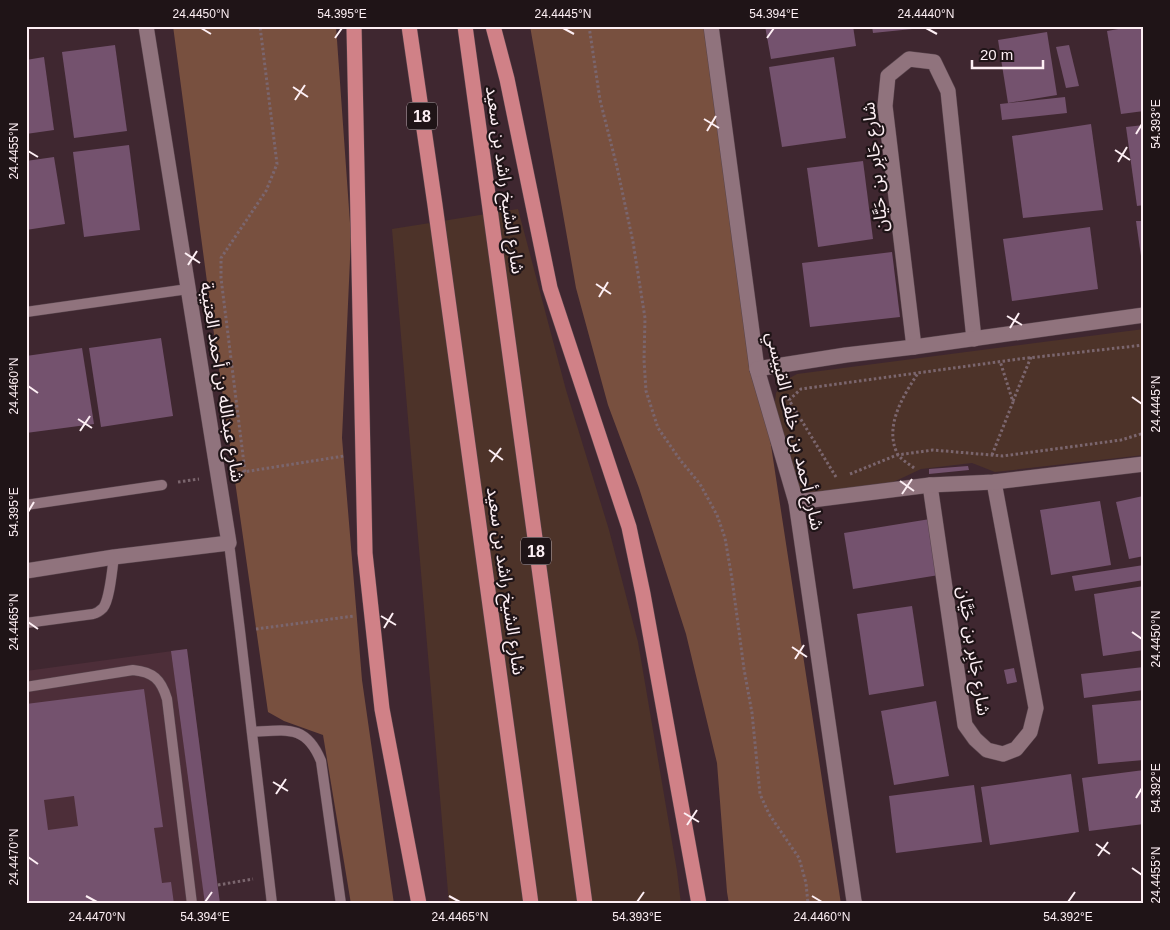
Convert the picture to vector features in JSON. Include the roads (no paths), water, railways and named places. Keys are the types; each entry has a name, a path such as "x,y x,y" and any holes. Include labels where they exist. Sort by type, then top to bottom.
{"main road":[{"path":"354,26 365,553 382,709 419,904"},
{"name":"شارع الشيخ راشد بن سعيد","path":"409,26 436,206 531,904"},
{"name":"شارع الشيخ راشد بن سعيد","path":"465,26 585,904"},
{"path":"493,26 507,78 550,288 629,527 645,603 700,904"}],"street":[{"name":"شارع عبدالله بن أحمد العتيبة","path":"146,26 228,543"},
{"name":"شارع أحمد بن خلف القبيسي","path":"711,26 757,369 796,502 855,904"},
{"name":"شارع جَابِر بن حَيَّان","path":"914,347 885,106 888,76 909,59 934,62 948,91 974,339"},
{"path":"757,369 846,355 1144,315"},
{"path":"796,502 930,485 994,482 1144,464"},
{"name":"شارع جَابِر بن حَيَّان","path":"930,485 965,725 975,739 987,750 1003,754 1016,748 1030,732 1036,708 994,482"},
{"path":"26,571 114,557 228,543"}],"lane":[{"path":"26,312 188,289"},
{"path":"26,505 162,485"},
{"path":"228,543 272,904"},
{"path":"26,623 99,612 107,598 114,557"},
{"path":"26,687 133,670 145,672 156,678 163,687 167,698 192,904"},
{"path":"252,732 288,730 300,734 310,741 317,750 321,761 342,904"}]}
